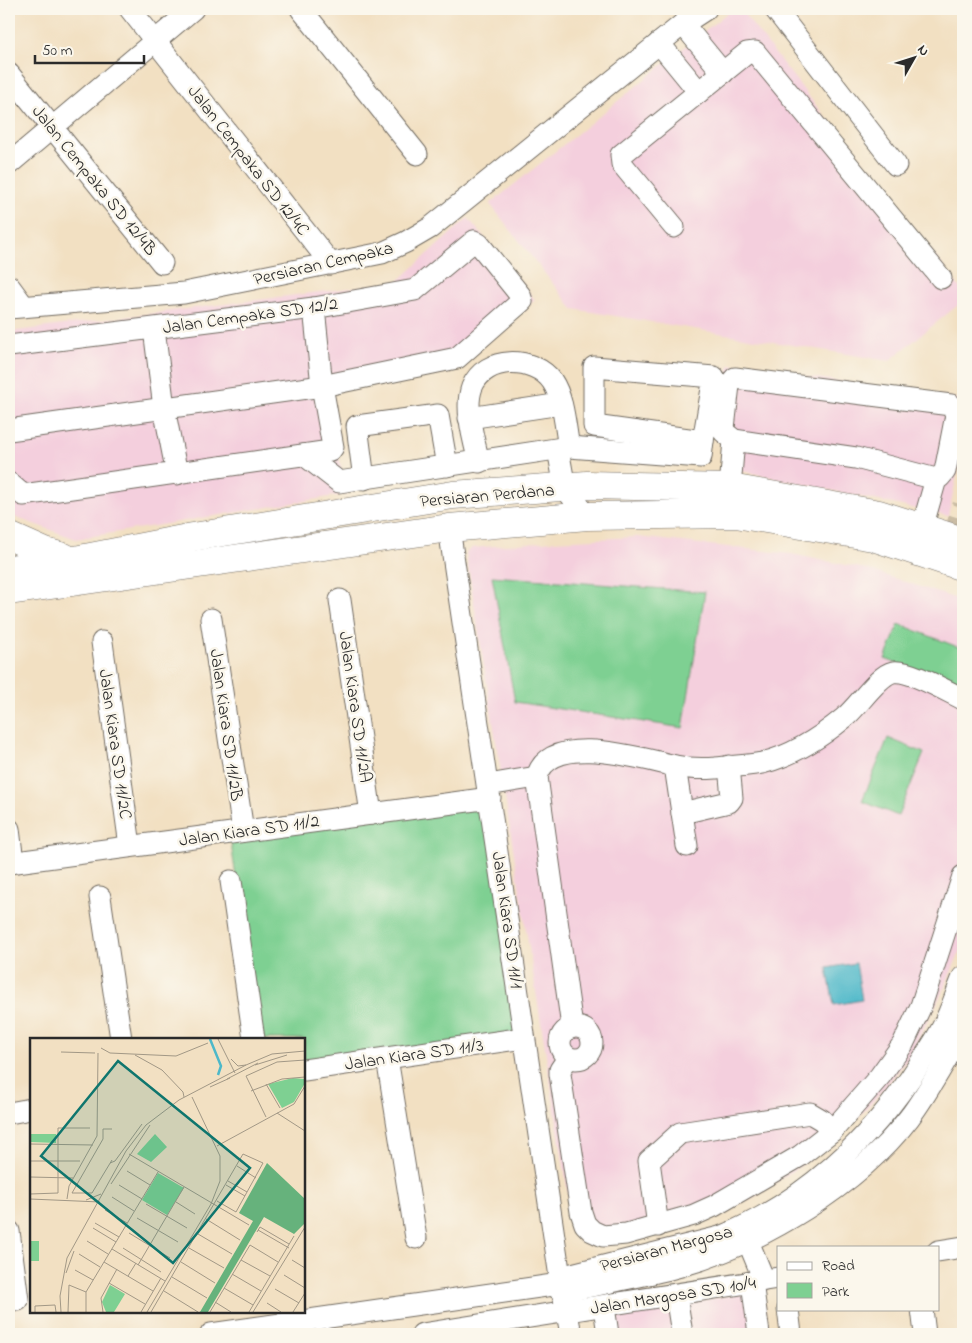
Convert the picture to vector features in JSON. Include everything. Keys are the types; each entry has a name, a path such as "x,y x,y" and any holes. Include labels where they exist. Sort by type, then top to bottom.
{"main road":[{"name":"Persiaran Perdana","path":"9,581 75,560 193,537 453,495 587,485 730,488 879,514 963,542"},
{"name":"Persiaran Perdana","path":"9,581 449,528 587,516 736,514 873,537 963,567"},
{"path":"9,536 45,552 75,560"}],"street":[{"name":"Jalan Cempaka SD 12/4C","path":"130,9 330,264"},
{"path":"9,164 193,9"},
{"path":"301,9 416,154"},
{"name":"Persiaran Cempaka","path":"16,307 184,293 382,253 430,228 659,43 688,16 706,9"},
{"path":"775,9 896,164"},
{"path":"688,16 723,73"},
{"path":"659,43 699,92"},
{"path":"674,227 622,164 620,155 751,51 759,54 941,278"},
{"name":"Jalan Cempaka SD 12/4B","path":"9,74 162,263"},
{"name":"Jalan Cempaka SD 12/2","path":"9,346 314,308 415,290 474,242 479,244 520,294 522,301 457,358 322,386"},
{"path":"9,286 16,307"},
{"path":"184,293 192,323"},
{"path":"16,489 177,474 332,449 322,386 314,308"},
{"path":"154,329 164,408 177,474"},
{"path":"479,462 469,418 472,387 484,370 503,364 522,362 538,368 552,382 561,404 565,488 587,516"},
{"path":"594,367 714,377 702,449 594,426 594,367"},
{"path":"735,378 946,403 954,408 956,415 945,471 940,478 936,479 856,458 734,440 724,432 724,428 728,384 735,378"},
{"path":"9,430 47,423 322,386"},
{"path":"469,418 561,404"},
{"path":"364,479 357,426 438,415 447,466"},
{"path":"600,449 603,428"},
{"path":"730,488 734,440"},
{"path":"304,455 339,482 564,448 702,449"},
{"path":"922,528 936,479"},
{"name":"Jalan Kiara SD 11/1","path":"449,528 489,791 558,1285 567,1312 571,1334"},
{"name":"Jalan Kiara SD 11/2A","path":"340,600 371,814"},
{"name":"Jalan Kiara SD 11/2B","path":"211,619 242,831"},
{"name":"Jalan Kiara SD 11/2C","path":"102,642 130,846"},
{"path":"963,699 906,673 893,672 881,679 845,718 806,745 762,763 702,769 675,766 653,760 596,751 566,753 548,758 542,763 537,777 572,1027 584,1029 588,1032 592,1043 591,1049 584,1058 579,1060 568,1058 560,1070 578,1193 585,1224 592,1231 602,1236 626,1234 699,1213 800,1156 832,1131 865,1094 903,1044 921,1006 963,876"},
{"path":"675,766 687,846"},
{"path":"682,813 729,802 732,798 729,766"},
{"name":"Jalan Kiara SD 11/2","path":"11,862 371,814 489,791 537,777"},
{"path":"9,829 11,862"},
{"path":"232,881 254,1038"},
{"path":"100,897 121,1038"},
{"name":"Persiaran Margosa","path":"211,1334 558,1285 720,1237 745,1234 798,1212 838,1185 876,1152 909,1118 957,1034 963,977"},
{"name":"Persiaran Margosa","path":"745,1234 778,1206 844,1157 957,1034"},
{"name":"Jalan Kiara SD 11/3","path":"305,1070 524,1038"},
{"path":"387,1058 416,1238"},
{"path":"9,1113 30,1109"},
{"path":"658,1226 649,1161 676,1136 810,1113 822,1120 832,1131"},
{"path":"759,1179 778,1206"},
{"path":"9,1231 18,1300"},
{"path":"745,1234 765,1280 758,1334"},
{"path":"940,1251 963,1247"},
{"name":"Jalan Margosa SD 10/4","path":"432,1334 765,1280"},
{"path":"676,1295 682,1334"},
{"path":"604,1307 608,1334"},
{"path":"788,1310 791,1334"},
{"path":"922,1310 925,1334"}],"shaded area":[{"path":"732,9 740,9 963,292 963,301 889,361 573,309 490,204"},
{"path":"468,218 535,300 449,359 322,382 347,494 76,539 9,515 9,332 397,282"},
{"path":"729,365 963,400 963,447 948,516 729,468"},
{"path":"637,537 791,554 866,569 963,601 963,944 943,991 909,1057 885,1088 857,1119 810,1159 759,1194 710,1218 604,1246 574,1230 466,553 472,548 554,541"},
{"path":"762,1290 769,1334 613,1334 611,1316"}],"green space":[{"path":"492,576 705,592 683,728 515,702"},
{"path":"899,624 963,649 963,681 961,688 885,659"},
{"path":"888,738 924,753 898,816 862,801"},
{"path":"485,802 519,1034 305,1064 305,1038 260,1038 230,837"}],"water":[{"path":"856,963 862,1000 834,1005 827,968"}],"tunnel":[{"path":"953,538 963,505"}]}
